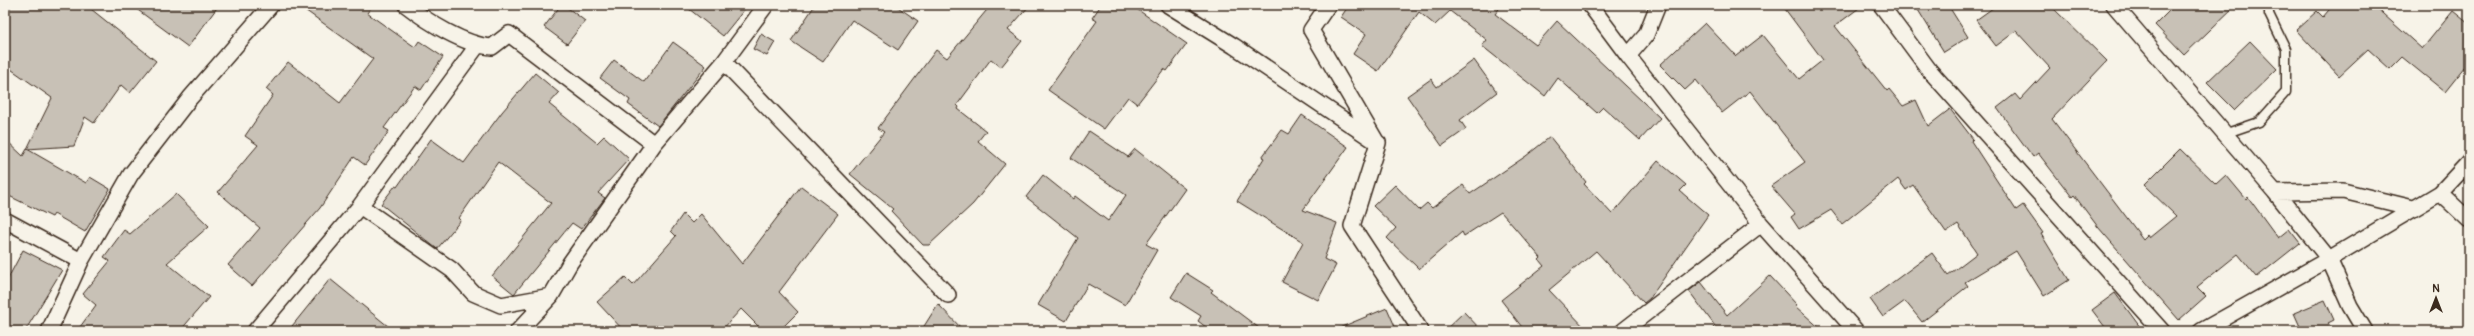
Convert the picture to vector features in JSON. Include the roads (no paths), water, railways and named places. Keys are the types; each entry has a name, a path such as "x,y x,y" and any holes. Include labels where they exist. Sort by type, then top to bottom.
{"street":[{"path":"49,331 81,261 131,174 190,98 271,5"},
{"path":"406,5 422,17 477,46 492,47 509,34 654,144"},
{"path":"518,331 551,296 570,263 654,144 724,62 766,5"},
{"path":"1168,5 1234,46 1378,143"},
{"path":"1328,5 1310,30 1378,143 1352,226 1421,331"},
{"path":"1590,5 1628,56 1761,224 1856,331"},
{"path":"1628,56 1646,35 1658,5"},
{"path":"1881,5 1930,71 2162,331"},
{"path":"2114,5 2275,192 2329,259 2350,306 2365,331"},
{"path":"255,331 360,206 477,46"},
{"path":"724,62 948,295"},
{"path":"2201,331 2329,259 2440,192 2469,162"},
{"path":"2275,192 2343,190 2413,208"},
{"path":"2440,192 2469,220"},
{"path":"360,206 452,270 473,293 501,305 551,296"},
{"path":"5,220 81,261"},
{"path":"1623,331 1761,224"}],"lane":[{"path":"2224,134 2259,122 2286,92 2286,49 2269,14 2269,5"}]}
